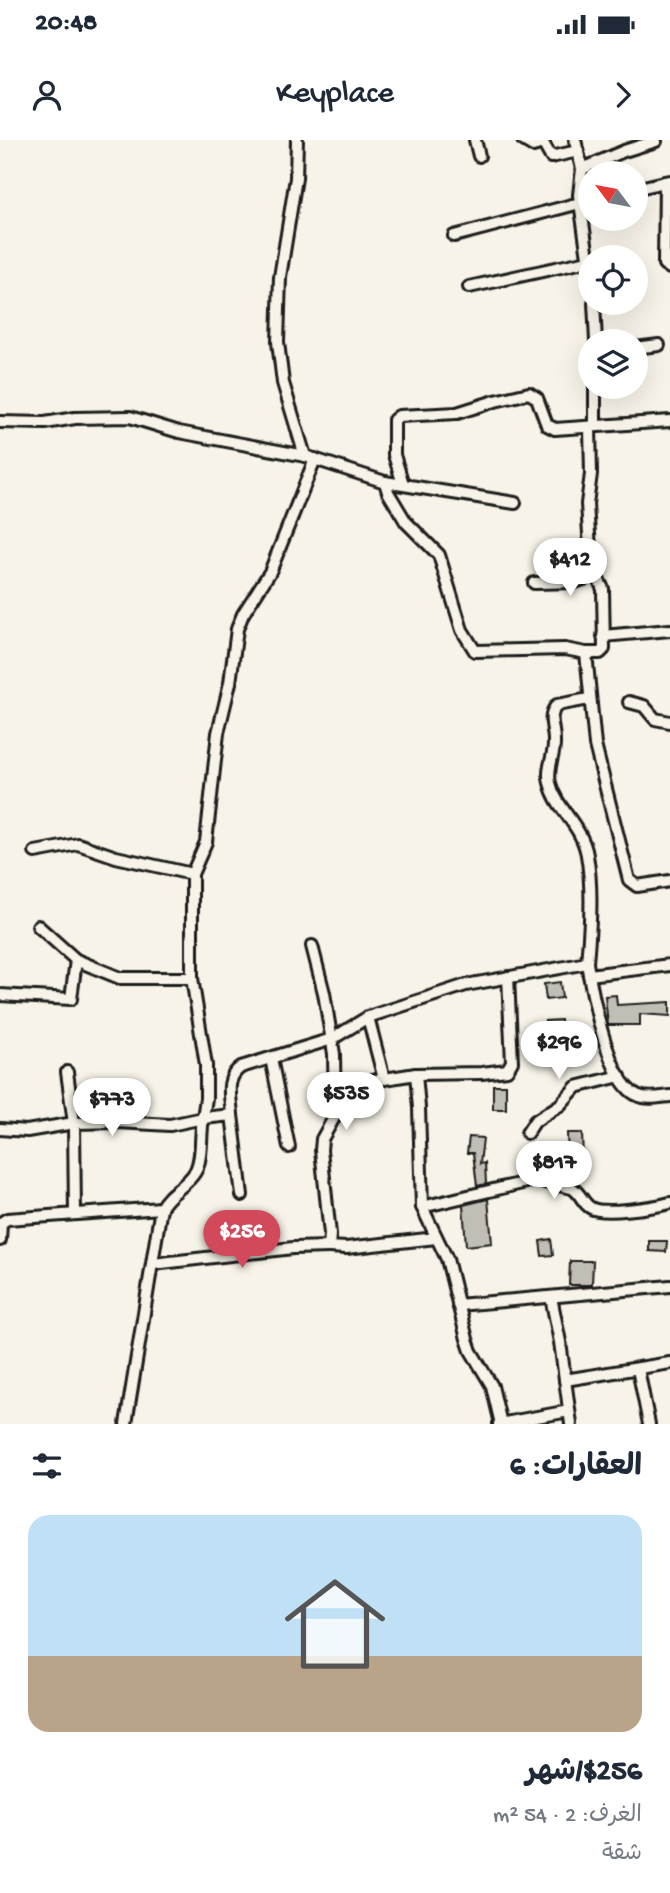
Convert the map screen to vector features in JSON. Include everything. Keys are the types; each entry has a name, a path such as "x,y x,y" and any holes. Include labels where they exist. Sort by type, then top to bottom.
{"street":[{"path":"126,1424 161,1208 171,1193 183,1185 197,1167 206,1098 206,1065 192,978 192,874 206,842 218,733 230,683 237,629 243,614 270,572 310,457 283,383 278,342 280,277 296,178 297,140"},
{"path":"475,140 479,156"},
{"path":"523,140 533,146 544,143 551,157 577,146"},
{"path":"600,161 624,150 656,141"},
{"path":"648,186 668,182 664,264 670,268"},
{"path":"454,236 578,201"},
{"path":"469,287 578,268"},
{"path":"648,346 659,345"},
{"path":"403,484 393,449 394,421 399,416 457,413 529,393 537,398 548,426 563,429 670,421"},
{"path":"385,482 406,522 439,555 462,630 475,651 565,649 586,653 601,652 604,649 604,589 592,566 587,504 594,399"},
{"path":"0,422 45,424 75,418 130,417 179,432 310,457 385,482 515,503"},
{"path":"534,583 575,582 596,575"},
{"path":"603,636 670,630"},
{"path":"586,653 589,699 601,775 629,880 637,886 670,881"},
{"path":"589,699 557,705 553,709 551,720 554,744 548,769 553,791 583,838 587,855 590,914 588,969 596,1010 607,1050 630,1091 640,1097 670,1096"},
{"path":"629,702 644,706 655,719 670,722"},
{"path":"35,852 78,844 116,857 192,874"},
{"path":"38,926 76,960 120,978 192,978"},
{"path":"312,946 332,1039 335,1116 323,1139 321,1150 329,1247"},
{"path":"0,995 71,999 76,960"},
{"path":"242,1195 230,1086 231,1075 241,1067 332,1039 368,1017 466,985 508,977 588,969 670,965"},
{"path":"334,1087 416,1074 507,1070 512,1062 508,977"},
{"path":"368,1017 384,1079"},
{"path":"271,1058 289,1147"},
{"path":"67,1072 74,1124 75,1214"},
{"path":"416,1074 422,1207 447,1259 471,1351 492,1385 500,1424 569,1411"},
{"path":"527,1133 536,1121 560,1105 576,1087 620,1076"},
{"path":"0,1129 27,1131 74,1124 118,1122 170,1125 232,1115"},
{"path":"422,1207 535,1180 577,1190 588,1206 599,1212 670,1203"},
{"path":"0,1240 0,1228 4,1220 161,1208"},
{"path":"153,1264 293,1248 346,1248 436,1238"},
{"path":"458,1305 670,1286"},
{"path":"551,1297 570,1424"},
{"path":"565,1380 670,1363"},
{"path":"638,1369 649,1424"}],"building":[{"path":"560,982 562,998 546,1000 544,984"},
{"path":"616,995 617,1005 670,1002 670,1016 640,1014 640,1025 608,1025 605,996"},
{"path":"561,1020 562,1039 546,1040 545,1021"},
{"path":"493,1085 506,1085 506,1109 493,1109"},
{"path":"567,1133 582,1133 583,1158 568,1159"},
{"path":"469,1137 483,1138 480,1164 485,1163 486,1184 477,1186 473,1153 467,1153"},
{"path":"488,1199 492,1243 466,1246 463,1205"},
{"path":"551,1239 553,1255 542,1256 540,1241"},
{"path":"649,1241 667,1241 666,1252 649,1251"},
{"path":"570,1261 593,1261 592,1285 569,1285"}]}
